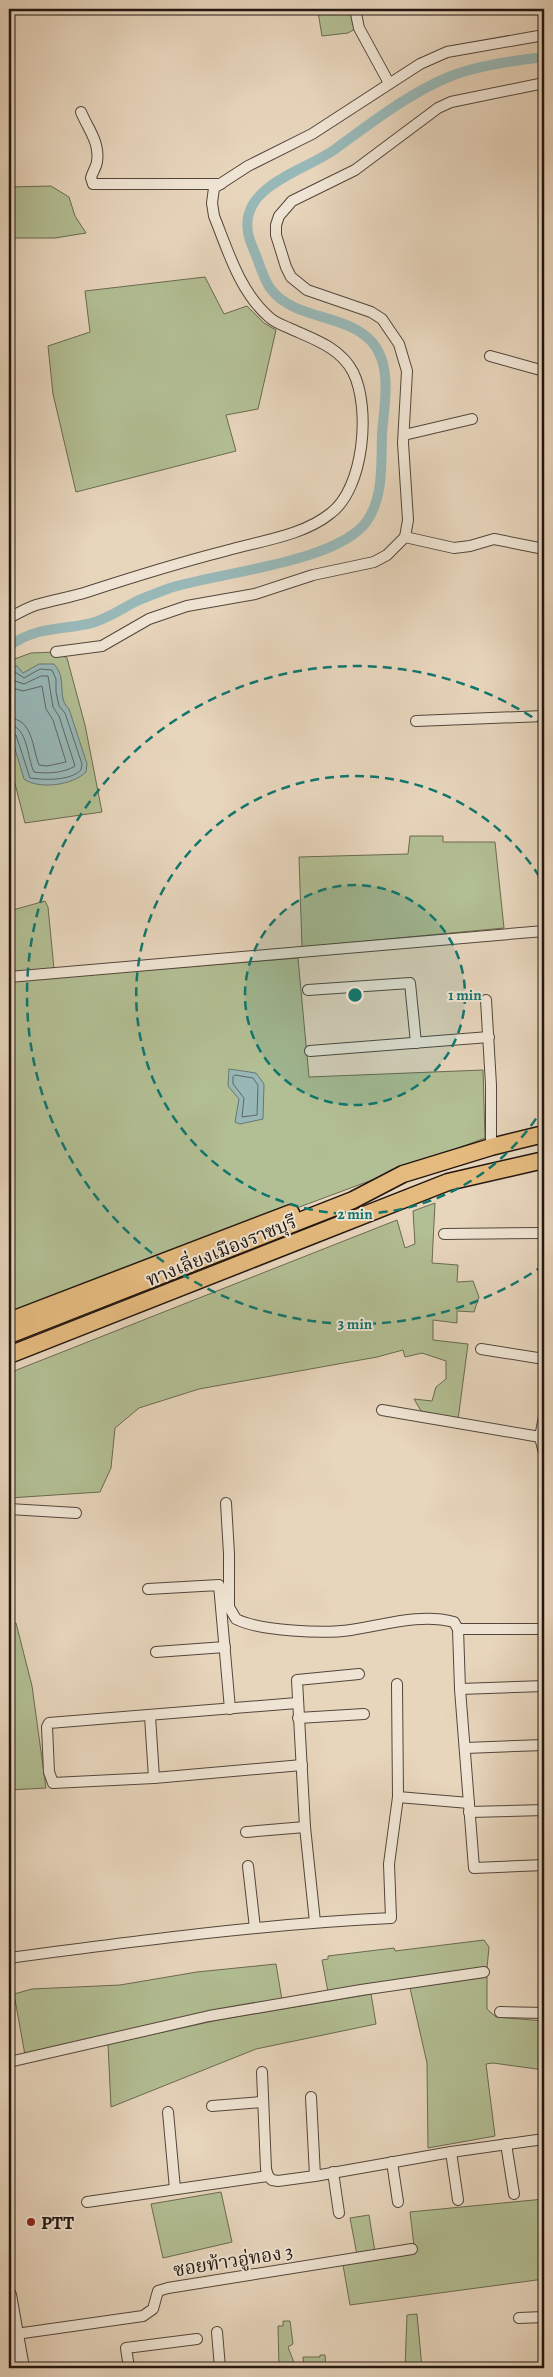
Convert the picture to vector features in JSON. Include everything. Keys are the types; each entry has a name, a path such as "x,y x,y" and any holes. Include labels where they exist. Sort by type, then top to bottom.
{"main road":[{"name":"ทางเลี่ยงเมืองราชบุรี","path":"353,1200 403,1174 491,1147 544,1134"},
{"name":"ทางเลี่ยงเมืองราชบุรี","path":"9,1335 353,1200 476,1160 544,1143"},
{"name":"ทางเลี่ยงเมืองราชบุรี","path":"9,1354 448,1182 501,1164 544,1154"},
{"name":"ทางเลี่ยงเมืองราชบุรี","path":"448,1182 544,1160"},
{"path":"9,1321 249,1228 403,1174"},
{"path":"9,1366 264,1266 401,1200"}],"street":[{"path":"355,9 359,28 389,83"},
{"path":"9,618 35,606 86,592 138,574 286,534 318,522 332,513 343,502 352,486 362,427 361,396 353,372 340,355 329,347 271,319 251,299 214,216 212,203 214,188 248,166 312,134 420,64 447,52 544,35"},
{"path":"56,652 102,646 149,619 188,606 255,594 313,575 374,562 387,555 405,537 408,520 404,435 407,371 405,359 394,336 382,319 371,312 307,290 291,277 276,235 279,216 292,201 364,164 438,108 451,102 544,83"},
{"path":"81,112 94,134 97,152 96,165 91,178 93,184 221,184"},
{"path":"490,356 544,371"},
{"path":"404,435 472,419"},
{"path":"405,537 454,548 470,546 494,539 544,549"},
{"path":"416,722 544,716"},
{"path":"9,977 544,931"},
{"path":"308,990 410,983 416,1043"},
{"path":"486,1000 491,1085 491,1147"},
{"path":"310,1051 488,1037"},
{"path":"444,1234 544,1233"},
{"path":"481,1349 544,1359"},
{"path":"382,1410 540,1437"},
{"path":"544,1417 540,1437 544,1453"},
{"path":"226,1504 229,1554 229,1607 236,1619 276,1628 311,1631 349,1630 393,1621 440,1618 454,1622 458,1629 460,1689 474,1868 544,1864"},
{"path":"9,1509 76,1513"},
{"path":"148,1589 219,1585 230,1709"},
{"path":"458,1629 544,1629"},
{"path":"156,1652 225,1647"},
{"path":"314,1922 305,1828 297,1680 359,1674"},
{"path":"9,1958 255,1928 314,1922 391,1918 389,1864 398,1797 397,1684"},
{"path":"460,1689 544,1686"},
{"path":"297,1703 49,1723 47,1727 49,1772 53,1783 154,1778 302,1765"},
{"path":"298,1718 364,1714"},
{"path":"150,1716 154,1778"},
{"path":"465,1748 544,1745"},
{"path":"398,1797 469,1807 544,1810"},
{"path":"246,1832 305,1828"},
{"path":"248,1866 255,1928"},
{"path":"9,2062 209,2016 361,1990 484,1972"},
{"path":"500,2012 544,2013"},
{"path":"262,2072 266,2169 268,2176 272,2180 278,2181 316,2176 451,2152 544,2139"},
{"path":"311,2097 316,2176"},
{"path":"212,2106 262,2102"},
{"path":"168,2112 175,2189"},
{"path":"506,2144 514,2194"},
{"path":"451,2152 458,2200"},
{"path":"392,2162 398,2202"},
{"path":"333,2172 339,2214"},
{"path":"86,2202 268,2176"},
{"name":"ซอยท้าวอู่ทอง 3","path":"16,2334 143,2316 153,2309 158,2291 168,2288 412,2249"},
{"path":"9,2295 22,2368"},
{"path":"519,2318 544,2317"},
{"path":"217,2332 220,2368"},
{"path":"129,2368 126,2348 198,2339"}],"green space":[{"path":"300,9 349,9 355,29 348,33 322,36 318,12 300,14"},
{"path":"51,186 69,197 75,216 86,233 55,238 9,238 9,187"},
{"path":"205,277 224,314 247,306 264,323 276,330 258,409 226,415 236,451 76,492 53,394 48,346 90,332 85,291"},
{"path":"56,652 67,658 85,725 102,812 25,823 9,760 9,661 31,653"},
{"path":"410,836 443,836 443,842 495,842 504,928 302,947 299,857 408,854"},
{"path":"45,901 48,907 54,969 9,972 9,911"},
{"path":"298,958 309,1077 483,1070 485,1138 9,1315 9,981"},
{"path":"435,1203 432,1263 458,1265 457,1282 473,1281 479,1297 474,1312 457,1311 457,1323 433,1320 433,1340 468,1344 458,1420 421,1411 414,1399 432,1401 436,1387 446,1379 446,1361 422,1353 405,1357 403,1350 377,1357 199,1389 139,1408 115,1428 111,1468 100,1492 9,1498 9,1373 397,1220 405,1248 415,1244 413,1211"},
{"path":"16,1623 32,1686 46,1788 9,1790 9,1624"},
{"path":"484,1940 489,1947 487,1968 328,1992 322,1960 328,1959 328,1956 394,1948 395,1951"},
{"path":"276,1964 282,2000 25,2055 14,1994 32,1989 120,1985 197,1972"},
{"path":"487,1977 487,2009 496,2017 544,2021 544,2070 493,2063 486,2064 495,2136 428,2148 427,2063 410,1988"},
{"path":"371,1994 376,2024 256,2049 111,2107 108,2044 218,2020"},
{"path":"221,2192 232,2242 163,2258 151,2204"},
{"path":"544,2199 544,2279 350,2305 343,2265 415,2254 410,2212"},
{"path":"369,2215 375,2252 357,2255 350,2218"},
{"path":"417,2314 422,2368 405,2368 407,2315"},
{"path":"283,2321 290,2321 293,2344 288,2347 296,2368 279,2368 278,2326 283,2326"},
{"path":"320,2355 325,2355 326,2368 304,2368 303,2357 320,2357"}],"water":[{"path":"39,664 54,664 59,671 63,699 69,709 87,764 86,772 65,783 47,785 24,779 9,729 9,668 17,666 23,673"},
{"path":"229,1069 256,1073 264,1084 263,1119 240,1124 235,1122 239,1099 228,1086"}],"waterway":[{"path":"9,646 38,632 95,622 139,600 170,588 276,564 330,547 352,535 367,521 379,490 381,468 386,386 383,363 379,352 372,342 356,329 296,308 275,294 266,282 250,242 248,216 254,203 264,191 291,173 334,150 391,109 420,91 451,76 472,69 544,57"}],"place":[{"name":"PTT","path":"31,2222"}]}
